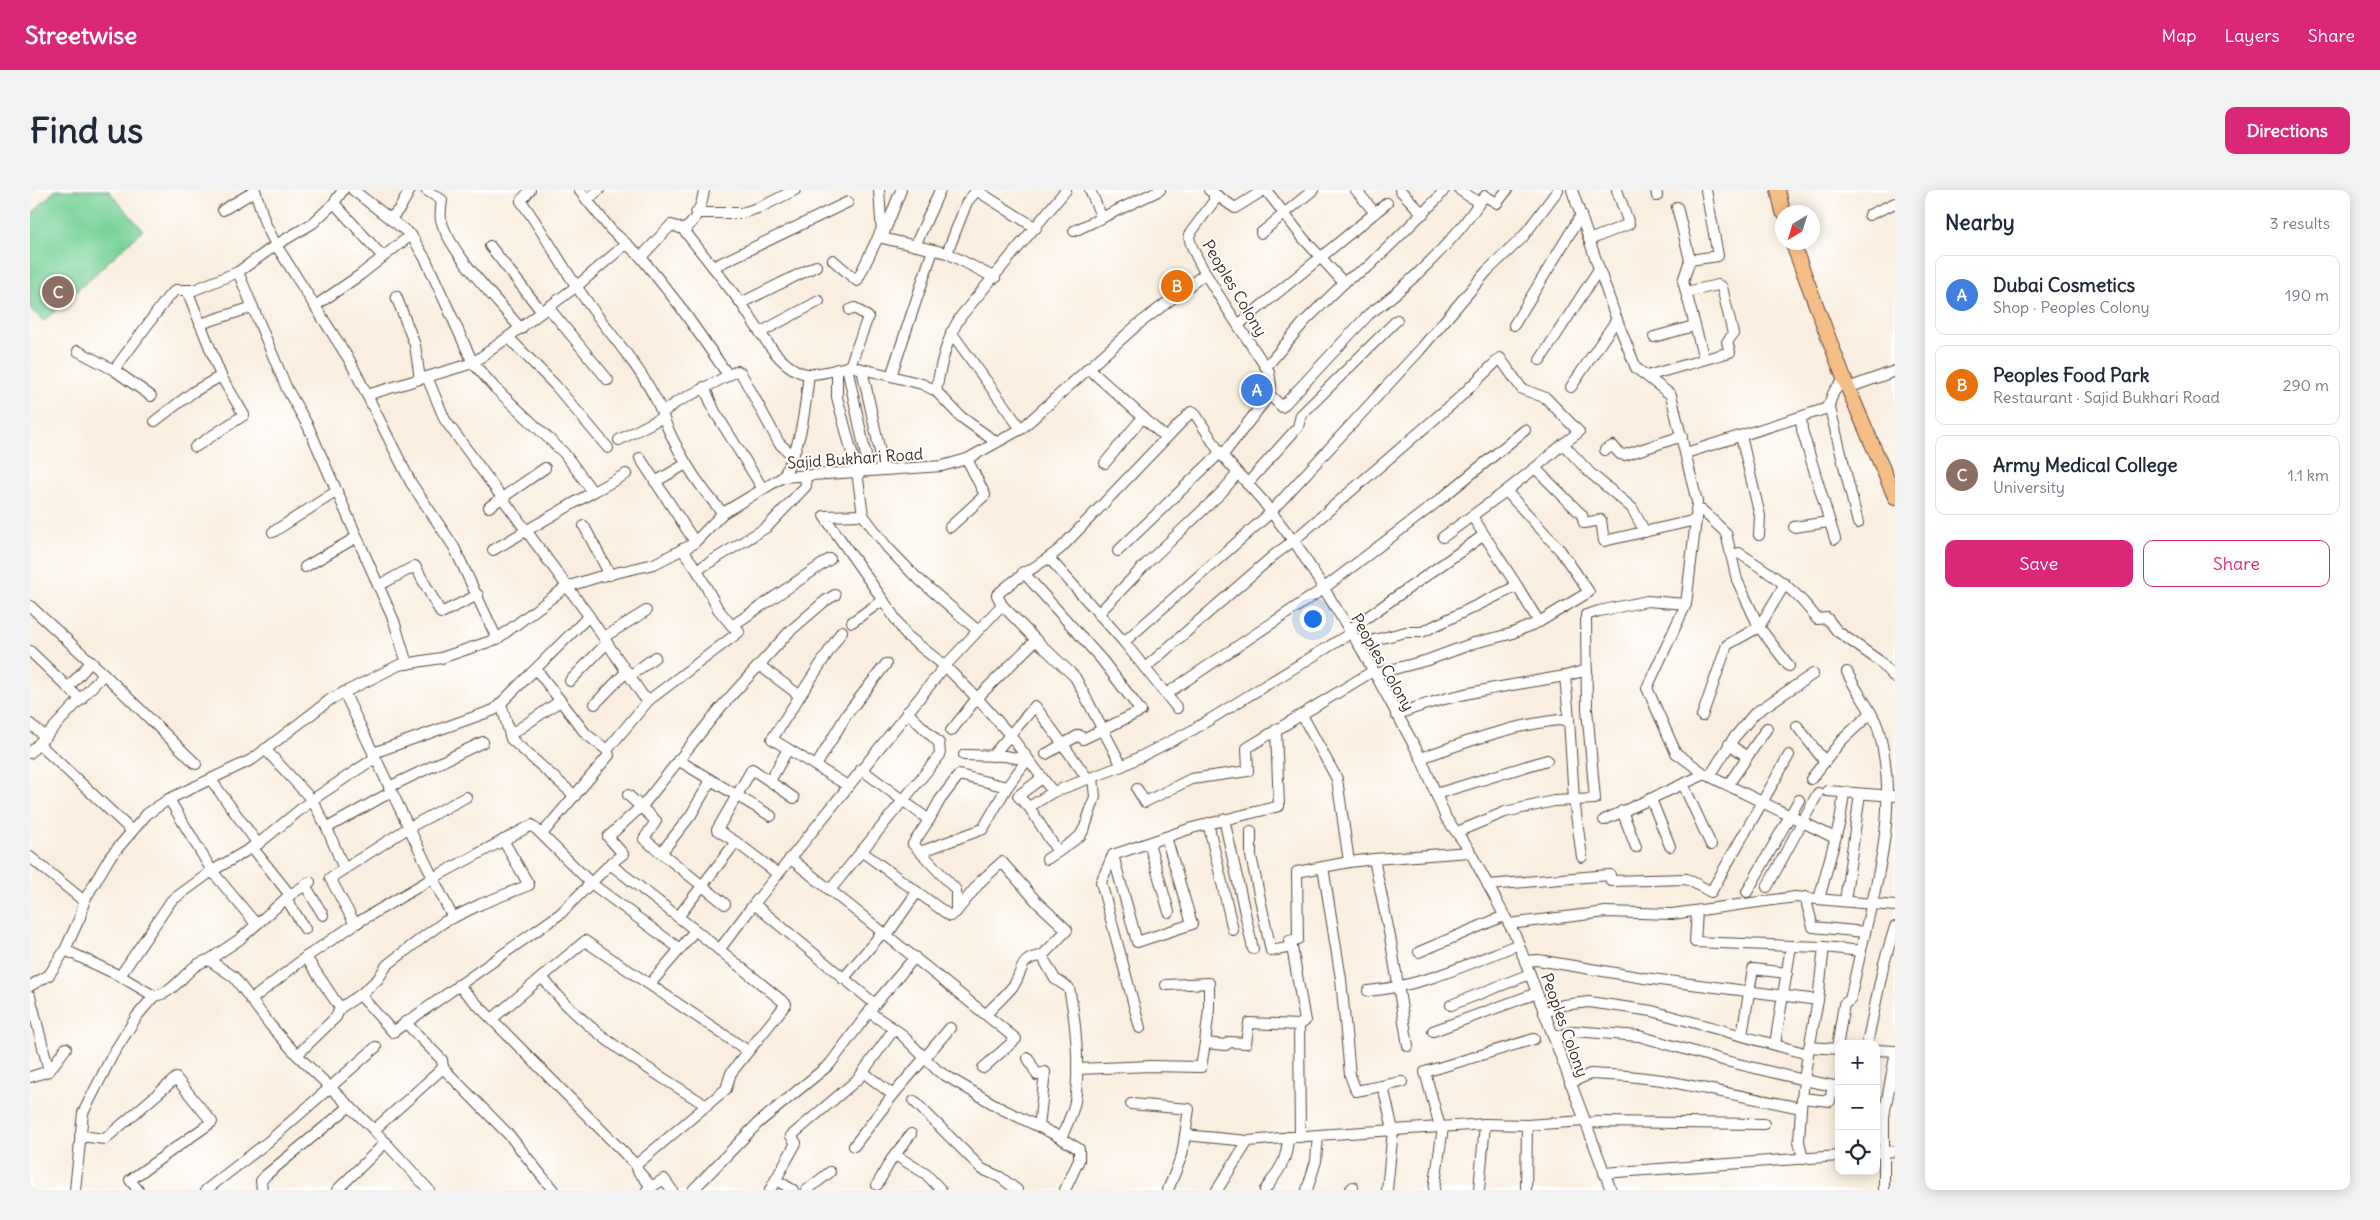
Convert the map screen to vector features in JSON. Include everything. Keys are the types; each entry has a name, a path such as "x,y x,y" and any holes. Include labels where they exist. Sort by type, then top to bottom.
{"main road":[{"path":"1778,190 1781,205"},
{"path":"1795,250 1847,384 1895,497"}],"street":[{"path":"223,210 255,190 265,223 276,245 350,361 411,483 454,547 497,639"},
{"path":"352,190 411,235 426,260 473,363 495,388 564,453 593,492"},
{"path":"390,219 400,208 410,190"},
{"path":"426,190 442,200 440,218 450,240 462,258 521,328"},
{"path":"530,190 521,201 616,342 629,354 655,397 686,464 723,513"},
{"path":"579,190 626,244 640,256 679,305 728,375"},
{"path":"587,200 600,190"},
{"path":"683,229 690,225 704,190"},
{"path":"696,213 742,213 761,207 795,190"},
{"path":"879,190 882,234"},
{"path":"833,260 857,281 882,234 901,190"},
{"path":"915,246 940,190"},
{"path":"947,253 967,202 977,190 1036,228"},
{"path":"936,391 950,332 961,316 995,278 1066,190"},
{"path":"1090,190 1102,218"},
{"path":"1074,231 1160,190"},
{"path":"1211,192 1236,208 1265,190 1320,258 1344,283"},
{"path":"1261,233 1313,190"},
{"path":"1356,190 1374,213"},
{"path":"1400,190 1423,214"},
{"path":"1266,367 1305,321 1344,283 1368,267 1423,214 1444,190"},
{"path":"1460,190 1479,203"},
{"path":"1118,551 1221,455 1264,402 1268,393 1282,407 1369,314 1386,302 1465,225 1485,196 1497,203 1507,190"},
{"path":"1124,642 1270,511 1419,351 1487,272 1522,238 1558,190"},
{"path":"1572,190 1636,368 1670,395 1682,436 1697,502 1686,604 1647,688 1676,753 1708,775 1835,838"},
{"path":"1589,240 1629,224 1617,190"},
{"path":"1690,260 1718,256 1706,190"},
{"path":"114,370 168,297 176,290 194,290 238,272 276,245 313,223 334,203 340,191"},
{"name":"Peoples Colony","path":"1211,192 1214,201 1189,235 1189,241 1206,273 1266,367 1272,386 1268,393"},
{"path":"713,267 848,202"},
{"path":"334,203 383,257"},
{"path":"1238,325 1387,203"},
{"path":"1868,215 1895,203"},
{"path":"1677,207 1690,260 1683,281 1704,360"},
{"path":"1514,325 1580,214"},
{"path":"640,256 671,225 683,229 741,303 779,358 794,371 810,374 845,367 862,369 922,384 936,391 961,417 996,442"},
{"path":"882,234 915,246 947,253 995,278"},
{"path":"315,306 411,235"},
{"path":"367,395 473,363 577,286 626,244"},
{"path":"490,246 608,380"},
{"path":"891,376 933,250"},
{"path":"741,303 816,266"},
{"path":"1540,360 1600,269"},
{"path":"238,272 287,389 308,426 394,621 407,664"},
{"name":"Sajid Bukhari Road","path":"30,986 49,975 65,950 80,917 84,901 110,857 131,830 147,814 169,800 253,759 324,704 399,665 441,658 497,639 566,586 654,564 695,542 723,513 783,477 942,466 967,459 1021,429 1136,326 1206,273"},
{"path":"1646,376 1730,352 1727,342 1733,334 1722,287 1718,285 1686,292"},
{"path":"187,290 221,376 244,415 195,447"},
{"path":"396,296 424,378 445,420 589,616 643,696 649,700"},
{"path":"761,332 819,301"},
{"path":"200,324 253,307"},
{"path":"850,310 855,308 868,317 845,367 837,397 861,472 863,515 887,547 914,575 977,630"},
{"path":"1571,387 1617,319"},
{"path":"1247,484 1298,427 1301,415 1397,320"},
{"path":"1654,337 1694,326"},
{"path":"950,332 1021,429"},
{"path":"509,338 556,385 608,448"},
{"path":"78,351 114,370 151,396"},
{"path":"1145,668 1452,404 1500,358 1522,389 1546,398 1579,432 1506,491 1443,537"},
{"path":"845,367 866,456 861,472"},
{"path":"1088,368 1166,438 1049,558 1023,572 996,595 1002,605 1075,677 1122,766"},
{"path":"862,369 884,470"},
{"path":"619,440 662,415 704,387 737,371 741,372 779,443 794,457"},
{"path":"1686,453 1825,409 1835,388 1895,371"},
{"path":"783,477 794,457 801,437 810,374"},
{"path":"155,421 193,392 221,376"},
{"path":"704,387 714,412 763,489"},
{"path":"1829,404 1858,523"},
{"name":"Peoples Colony","path":"1166,438 1191,412 1194,412 1221,455 1270,511 1293,541 1358,644 1420,758 1446,818 1470,852 1507,920 1525,961 1611,1190"},
{"path":"1105,463 1143,417"},
{"path":"1801,417 1802,430 1835,539"},
{"path":"1166,694 1323,589 1437,502 1525,430"},
{"path":"1605,450 1613,446 1620,454 1624,455 1682,436"},
{"path":"1741,436 1760,516 1759,535"},
{"path":"1563,444 1589,472 1632,508 1646,532"},
{"path":"640,458 695,542"},
{"path":"950,527 986,495 967,459"},
{"path":"655,482 686,464"},
{"path":"489,507 545,468"},
{"path":"1535,468 1582,515 1584,523 1601,520 1604,540 1646,532 1696,515 1702,511 1724,530 1737,580 1759,627 1789,666"},
{"path":"493,550 526,529 626,474"},
{"path":"1098,614 1238,474"},
{"path":"697,570 767,526 806,486 805,475"},
{"path":"273,532 337,491"},
{"path":"1137,789 1145,802 1190,779 1248,771 1247,748 1374,673 1428,660 1474,643 1510,634 1539,622 1589,592 1560,550 1506,491"},
{"path":"863,515 824,516 884,600 906,635 944,666 977,698 1010,735 1053,792"},
{"path":"1472,516 1539,622"},
{"path":"1794,527 1829,522"},
{"path":"584,526 610,575"},
{"path":"1029,807 1053,792 1122,766 1191,731 1350,631 1484,535"},
{"path":"305,567 357,537"},
{"path":"682,549 697,570 718,609 732,626 830,559"},
{"path":"1731,555 1739,553 1769,571 1806,603 1817,619 1827,618 1837,631 1878,660 1895,678"},
{"path":"1049,558 1098,614 1102,615 1177,708"},
{"path":"378,586 415,566 441,613 478,595"},
{"path":"1023,572 1102,660 1141,711 1083,740 1079,735 1046,754"},
{"path":"1702,716 1727,645 1759,627 1785,584"},
{"path":"1358,644 1406,632 1422,632 1517,586"},
{"path":"360,995 393,1032 560,914 610,864 623,854 608,837 641,806 678,760 789,632 825,601 835,595"},
{"path":"852,622 884,600"},
{"path":"1456,832 1506,812 1554,801 1595,799 1587,709 1586,615 1647,601 1686,604"},
{"path":"719,950 944,666 1002,605"},
{"path":"30,606 104,674 196,764"},
{"path":"570,681 606,640 646,611"},
{"path":"120,976 171,901 212,871 255,846 312,800 374,755 494,710 589,616"},
{"path":"607,750 649,700 739,632 734,624"},
{"path":"842,631 772,739 848,786"},
{"path":"951,730 977,698 1036,640"},
{"path":"30,651 80,700"},
{"path":"595,704 629,674 655,657"},
{"path":"68,688 91,662"},
{"path":"816,766 848,714 886,664"},
{"path":"759,665 799,695"},
{"path":"536,669 586,734 607,750 609,755 542,834"},
{"path":"1396,714 1416,706 1454,697 1565,676 1587,670"},
{"path":"1839,1040 1844,1004 1850,1000 1871,904 1886,848 1892,796 1888,763 1878,727 1855,690 1848,672"},
{"path":"30,753 104,674"},
{"path":"1604,820 1683,784 1708,775 1729,744 1755,714 1813,674"},
{"path":"1565,676 1574,800 1582,857"},
{"path":"344,692 453,918"},
{"path":"510,735 560,701"},
{"path":"501,703 510,735 575,796"},
{"path":"992,756 1035,706 1062,744 1091,778 1095,797 1085,827 1080,836 1047,859"},
{"path":"830,890 940,755 939,743 907,712"},
{"path":"1811,779 1842,740 1871,714"},
{"path":"1302,715 1337,779 1349,862"},
{"path":"1420,758 1466,741 1549,721 1569,719"},
{"path":"30,724 42,741 131,830"},
{"path":"1797,726 1825,762"},
{"path":"1728,784 1766,728"},
{"path":"1140,1028 1101,882 1113,855 1208,823 1279,806 1276,730"},
{"path":"327,828 390,789 483,742"},
{"path":"1729,744 1746,756"},
{"path":"265,748 312,800 327,828 344,869"},
{"path":"770,781 788,749"},
{"path":"964,755 1028,760"},
{"path":"1488,885 1610,875 1611,881 1687,879 1710,892 1789,755"},
{"path":"678,760 771,816"},
{"path":"920,852 983,829 1007,787 1028,760"},
{"path":"1436,794 1548,760"},
{"path":"778,874 736,842 716,830 752,769 794,798"},
{"path":"862,769 929,820"},
{"path":"956,912 956,890 913,844 940,800 959,775 1007,787"},
{"path":"1042,778 1018,796 1029,807 1058,852"},
{"path":"211,780 288,897 305,929"},
{"path":"661,853 691,816 711,780"},
{"path":"1683,784 1711,845"},
{"path":"1767,887 1823,792 1892,796"},
{"path":"1819,899 1835,838 1844,793"},
{"path":"1844,901 1860,794"},
{"path":"628,795 656,821 644,839 725,904"},
{"path":"355,924 330,878 408,828 466,797"},
{"path":"1651,799 1670,846"},
{"path":"169,800 212,871 256,924"},
{"path":"1747,892 1799,800"},
{"path":"1622,811 1636,847"},
{"path":"1224,819 1253,949"},
{"path":"1208,823 1233,930"},
{"path":"251,1000 306,957 355,924 433,878 532,825 592,884 680,949"},
{"path":"1251,831 1251,856 1271,951 1292,947"},
{"path":"1113,855 1137,942 1192,924 1166,837"},
{"path":"297,1055 336,1017 340,1008 360,995 378,979 387,965 426,935 453,918 528,885 503,840"},
{"path":"678,917 736,842"},
{"path":"1149,843 1169,912"},
{"path":"861,851 950,916 956,912 981,881 1002,862 1037,902 1067,930 1042,956 1032,957 1020,967 1014,984 986,1014"},
{"path":"1204,1043 1226,1045 1229,1042 1246,1042 1249,1023 1299,1025 1305,1021 1292,947 1289,941 1298,939 1297,872 1374,859 1470,852"},
{"path":"30,857 84,901"},
{"path":"790,858 1016,1039 983,1068"},
{"path":"1374,859 1408,1046"},
{"path":"610,864 786,1004 731,1072 726,1089 636,1165"},
{"path":"1324,867 1340,970 1350,1075 1356,1091 1402,1082"},
{"path":"75,1190 83,1113 113,1054 137,1016 154,996 167,992 185,974 240,939 307,883 323,915"},
{"path":"843,979 885,933 917,892"},
{"path":"1419,952 1507,920 1606,912 1672,914 1795,897 1895,906"},
{"path":"1803,1159 1799,1141 1808,1050 1818,1000 1819,946 1805,898"},
{"path":"754,904 843,979 938,1071 968,1090 1079,1149 1081,1154 1064,1190"},
{"path":"1697,911 1695,942 1819,946 1861,951"},
{"path":"1813,927 1865,932"},
{"path":"1867,1040 1884,963 1895,928"},
{"path":"650,984 695,930"},
{"path":"492,1019 585,941 748,1051"},
{"path":"1368,991 1398,988 1437,977 1518,944"},
{"path":"1775,1044 1791,946"},
{"path":"65,950 120,976 154,996"},
{"path":"1042,956 1055,979 1069,988 1074,1009 1077,1069 1075,1104 1061,1138"},
{"path":"306,957 340,1008"},
{"path":"693,1190 758,1123 830,1064 872,1008 915,957"},
{"path":"209,960 234,977 297,1055 386,1142 429,1190"},
{"path":"1525,961 1538,960 1644,978 1818,1000"},
{"path":"1742,1034 1753,970 1787,973"},
{"path":"1451,1005 1530,974"},
{"path":"542,977 569,1007 609,1042 707,1106"},
{"path":"1077,1069 1151,1066 1201,1067 1209,1009 1209,983 1166,985"},
{"path":"458,985 636,1165 649,1189 664,1179 672,1190"},
{"path":"1432,1031 1537,993"},
{"path":"30,996 50,1071"},
{"path":"1544,1013 1563,1005 1589,1002 1652,1011 1775,1044 1808,1050 1835,1048"},
{"path":"405,1022 442,1060 442,1068 510,1136 554,1190"},
{"path":"1299,1025 1300,1137"},
{"path":"854,1146 893,1095 950,1028"},
{"path":"770,1190 796,1143 791,1136 858,1079 894,1029"},
{"path":"1554,1038 1574,1031 1639,1036 1726,1062 1835,1087"},
{"path":"1434,1190 1441,1127 1425,1072 1534,1039"},
{"path":"206,1190 269,1141 376,1047"},
{"path":"30,1077 50,1071 66,1048"},
{"path":"1880,1050 1895,1051"},
{"path":"1884,1190 1880,1152 1884,1116 1895,1056"},
{"path":"1028,1058 1037,1075 1045,1072 1040,1127"},
{"path":"374,1130 442,1068"},
{"path":"863,1072 893,1095"},
{"path":"1570,1083 1590,1074 1628,1076 1802,1103 1830,1101 1835,1089"},
{"path":"80,1136 105,1139 176,1078 212,1122 130,1180 138,1190"},
{"path":"1383,1086 1393,1130 1387,1190"},
{"path":"914,1101 982,1169 1000,1177 1016,1190"},
{"path":"1131,1104 1190,1109 1182,1155 1168,1190"},
{"path":"262,1190 261,1181 266,1175 350,1106"},
{"path":"1185,1135 1248,1141 1485,1124 1527,1125 1595,1122 1764,1124"},
{"path":"1479,1190 1485,1124"},
{"path":"1526,1190 1527,1125"},
{"path":"879,1188 895,1155 911,1134"},
{"path":"1307,1190 1316,1160 1318,1135"},
{"path":"1264,1190 1284,1163 1287,1156 1288,1138"},
{"path":"1217,1190 1248,1141"},
{"path":"337,1190 386,1142"},
{"path":"1880,1152 1895,1151"},
{"path":"895,1155 926,1174 941,1190"},
{"path":"1604,1173 1835,1156"},
{"path":"807,1190 830,1172"},
{"path":"776,1180 793,1190"}],"green space":[{"path":"55,190 108,190 143,230 44,321 30,309 30,216"}],"place":[{"name":"Peoples Food Park","path":"1177,286"},
{"name":"Army Medical College","path":"58,292"},
{"name":"Dubai Cosmetics","path":"1257,390"}]}
